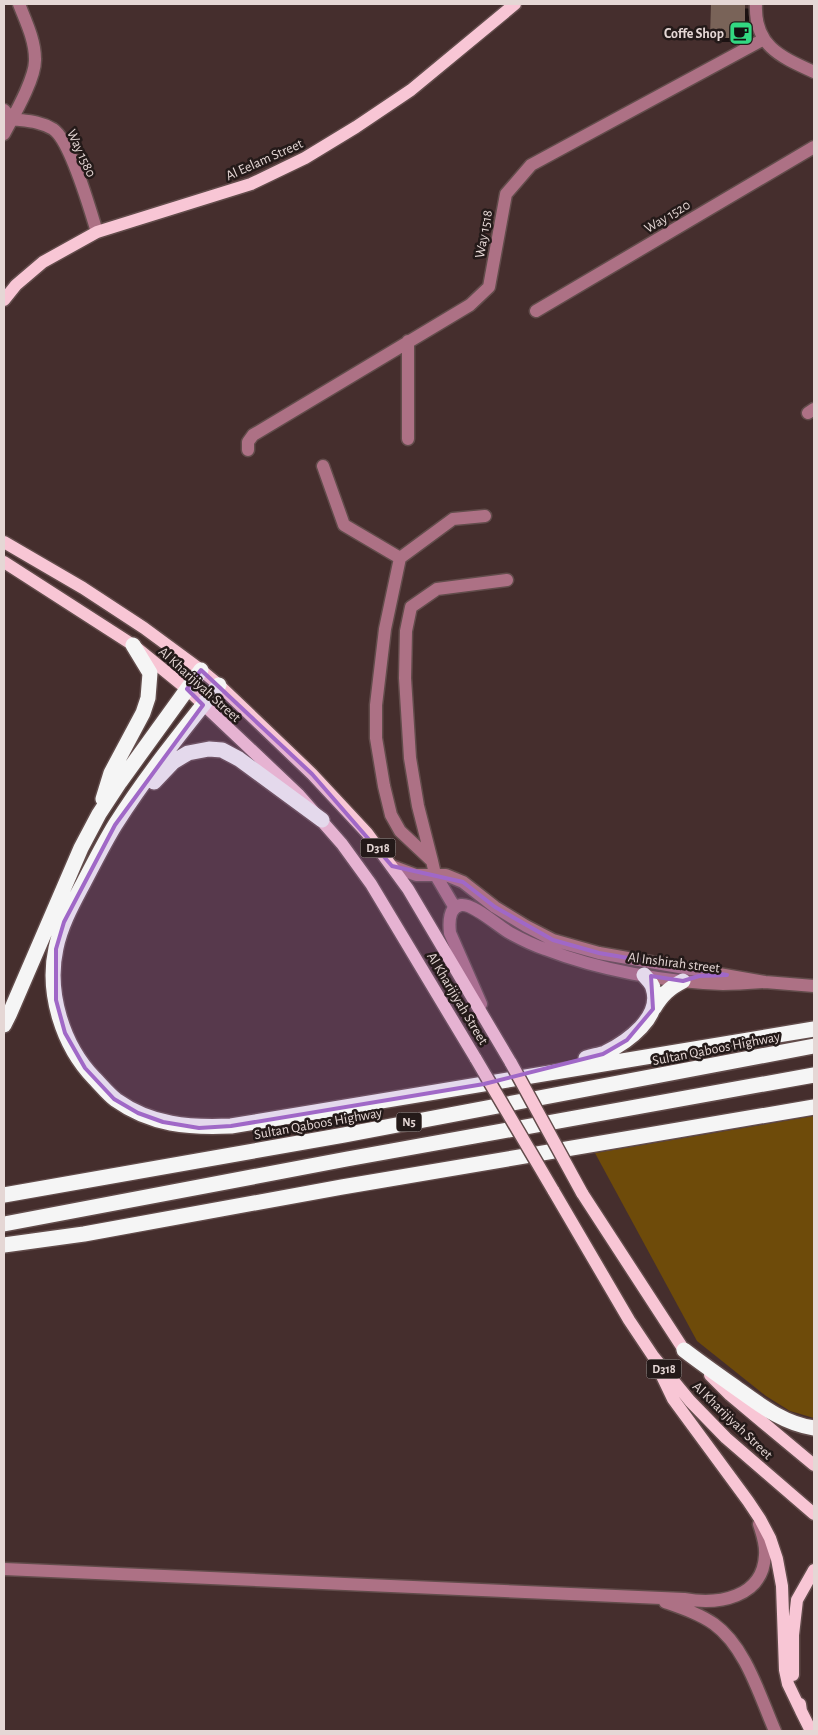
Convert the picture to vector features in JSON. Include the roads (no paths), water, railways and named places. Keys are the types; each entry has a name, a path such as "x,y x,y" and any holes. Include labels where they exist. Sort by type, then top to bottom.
{"highway":[{"path":"99,814 111,773 143,713 148,698 150,673 133,645"},
{"path":"6,1020 81,848 99,814 201,670"},
{"path":"219,685 165,752 115,825 64,922 56,949 54,976 56,1000 65,1033 85,1068 114,1099 138,1113 163,1122 199,1128 264,1121 814,1029"},
{"path":"115,825 173,762 188,753 209,749 222,750 239,759 322,820"},
{"path":"644,975 653,986 655,998 653,1009"},
{"path":"484,1084 540,1067 603,1054 627,1040 642,1025 662,995 670,987 683,981"},
{"name":"Sultan Qaboos Highway","path":"4,1195 354,1133 814,1046"},
{"name":"N5","path":"4,1224 347,1159 814,1075"},
{"path":"4,1245 84,1234 814,1107"},
{"path":"684,1350 760,1405 782,1418 801,1426 814,1428"}],"main road":[{"name":"Al Eelam Street","path":"4,300 16,285 43,262 97,232 251,184 305,158 411,90 515,4"},
{"name":"Al Kharijiyah Street","path":"4,542 83,588 144,628 201,670 318,780 367,833 408,889 511,1063 582,1193 684,1350 730,1395 814,1465"},
{"name":"Al Kharijiyah Street","path":"4,562 133,645 187,689 298,794 322,820 371,884 624,1311 653,1356 690,1400 726,1438 814,1514"},
{"path":"653,1356 673,1398 760,1519 777,1559 782,1586 785,1670 788,1684 811,1731"},
{"path":"802,1711 792,1670 793,1636 797,1600 814,1570"}],"street":[{"path":"4,134 8,115 27,88 36,61 33,41 19,4"},
{"path":"756,4 755,18 764,39 782,57 814,72"},
{"name":"Way 1518","path":"248,450 248,442 252,435 470,305 489,286 506,194 531,165 764,39"},
{"name":"Way 1580","path":"8,115 38,122 55,130 64,142 79,178 97,232"},
{"name":"Way 1520","path":"536,311 814,147"},
{"path":"408,341 408,439"},
{"path":"323,466 344,525 400,558"},
{"path":"432,861 400,831 391,816 384,786 376,738 376,705 385,629 400,558 453,519 485,516"},
{"path":"494,1035 450,934 450,914 455,908 435,874 418,806 410,758 405,678 406,631 411,606 437,589 508,580"},
{"name":"Al Inshirah street","path":"392,866 416,875 446,875 463,882 495,907 553,940 599,953 765,982"},
{"name":"Al Inshirah street","path":"455,908 462,905 471,907 510,933 538,946 564,956 608,968 683,981 724,984 765,982"},
{"path":"683,981 698,976 727,975"},
{"path":"765,982 814,986"},
{"path":"4,1569 699,1601 720,1600 742,1593 751,1587 758,1578 765,1556 762,1535 748,1501"},
{"path":"656,1598 698,1615 725,1633 736,1646 746,1663 775,1731"}],"place":[{"name":"Coffe Shop","path":"741,33"}]}
